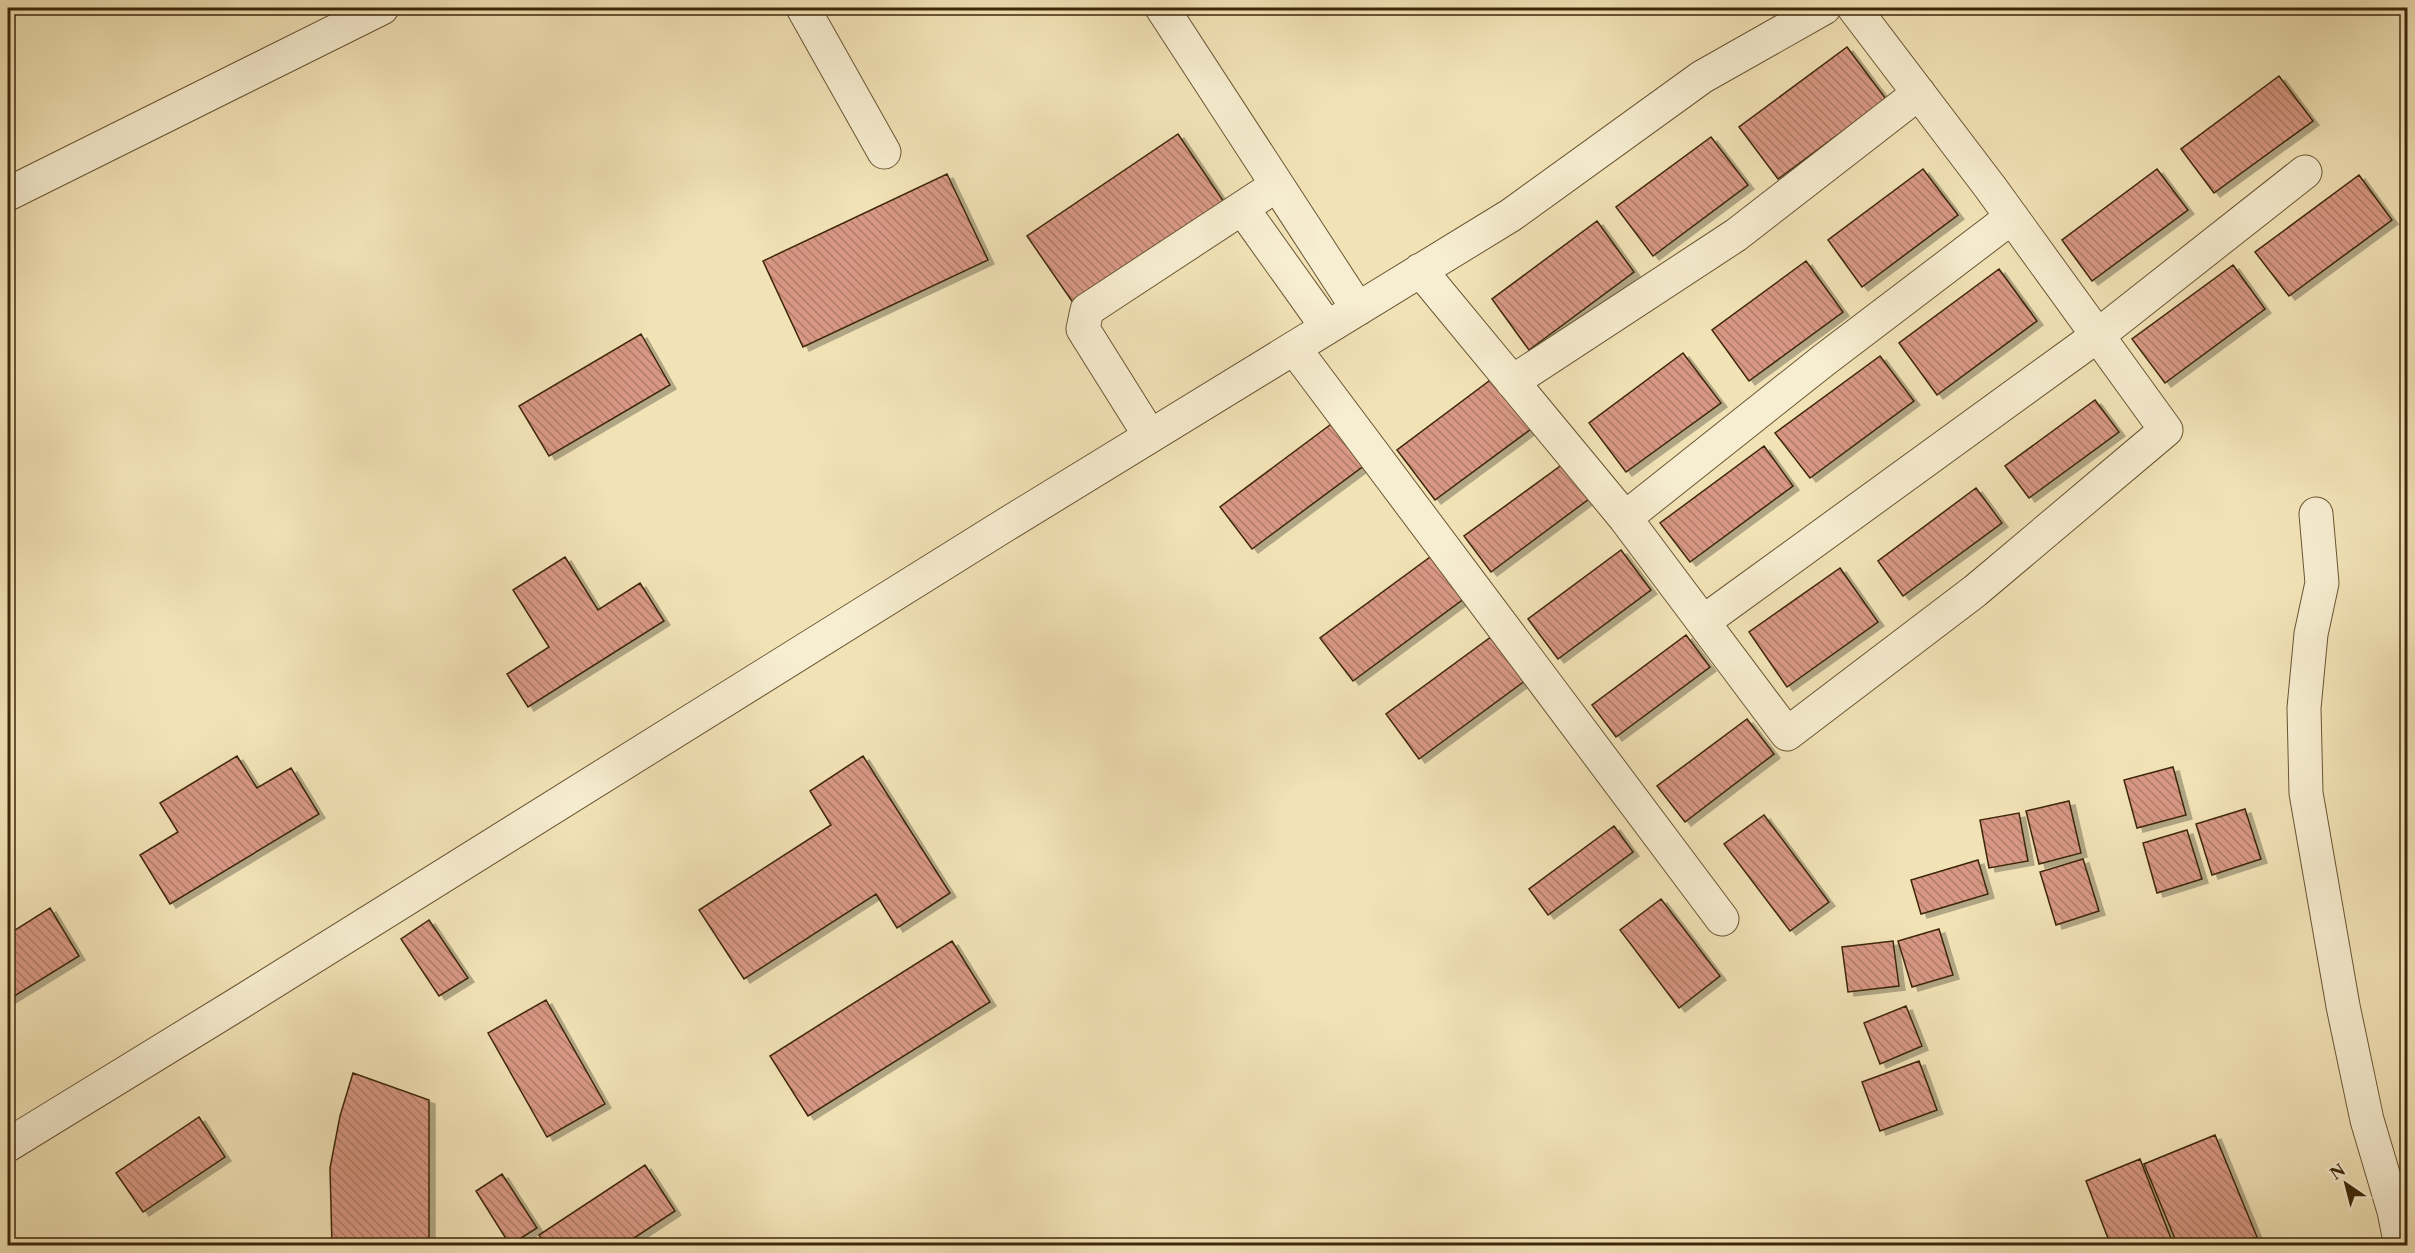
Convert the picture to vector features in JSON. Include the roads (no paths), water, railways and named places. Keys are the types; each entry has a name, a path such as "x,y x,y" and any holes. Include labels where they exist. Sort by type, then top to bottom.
{"street":[{"path":"8,194 382,8"},
{"path":"803,8 884,152"},
{"path":"1162,8 1358,309"},
{"path":"8,1145 1150,436 1511,215 1702,77 1824,8"},
{"path":"1420,270 1625,518 1787,734 1975,591 2166,430 2012,217 1854,8"},
{"path":"1512,382 1736,235 1919,93"},
{"path":"1703,622 2097,336 2305,172"},
{"path":"1150,436 1083,329 1087,310 1277,185"},
{"path":"1242,208 1327,327"},
{"path":"1625,518 1824,360 2012,217"},
{"path":"1294,348 1722,919"},
{"path":"2316,514 2322,584 2311,634 2304,708 2306,793 2343,1006 2367,1120 2394,1211 2401,1245"}]}
